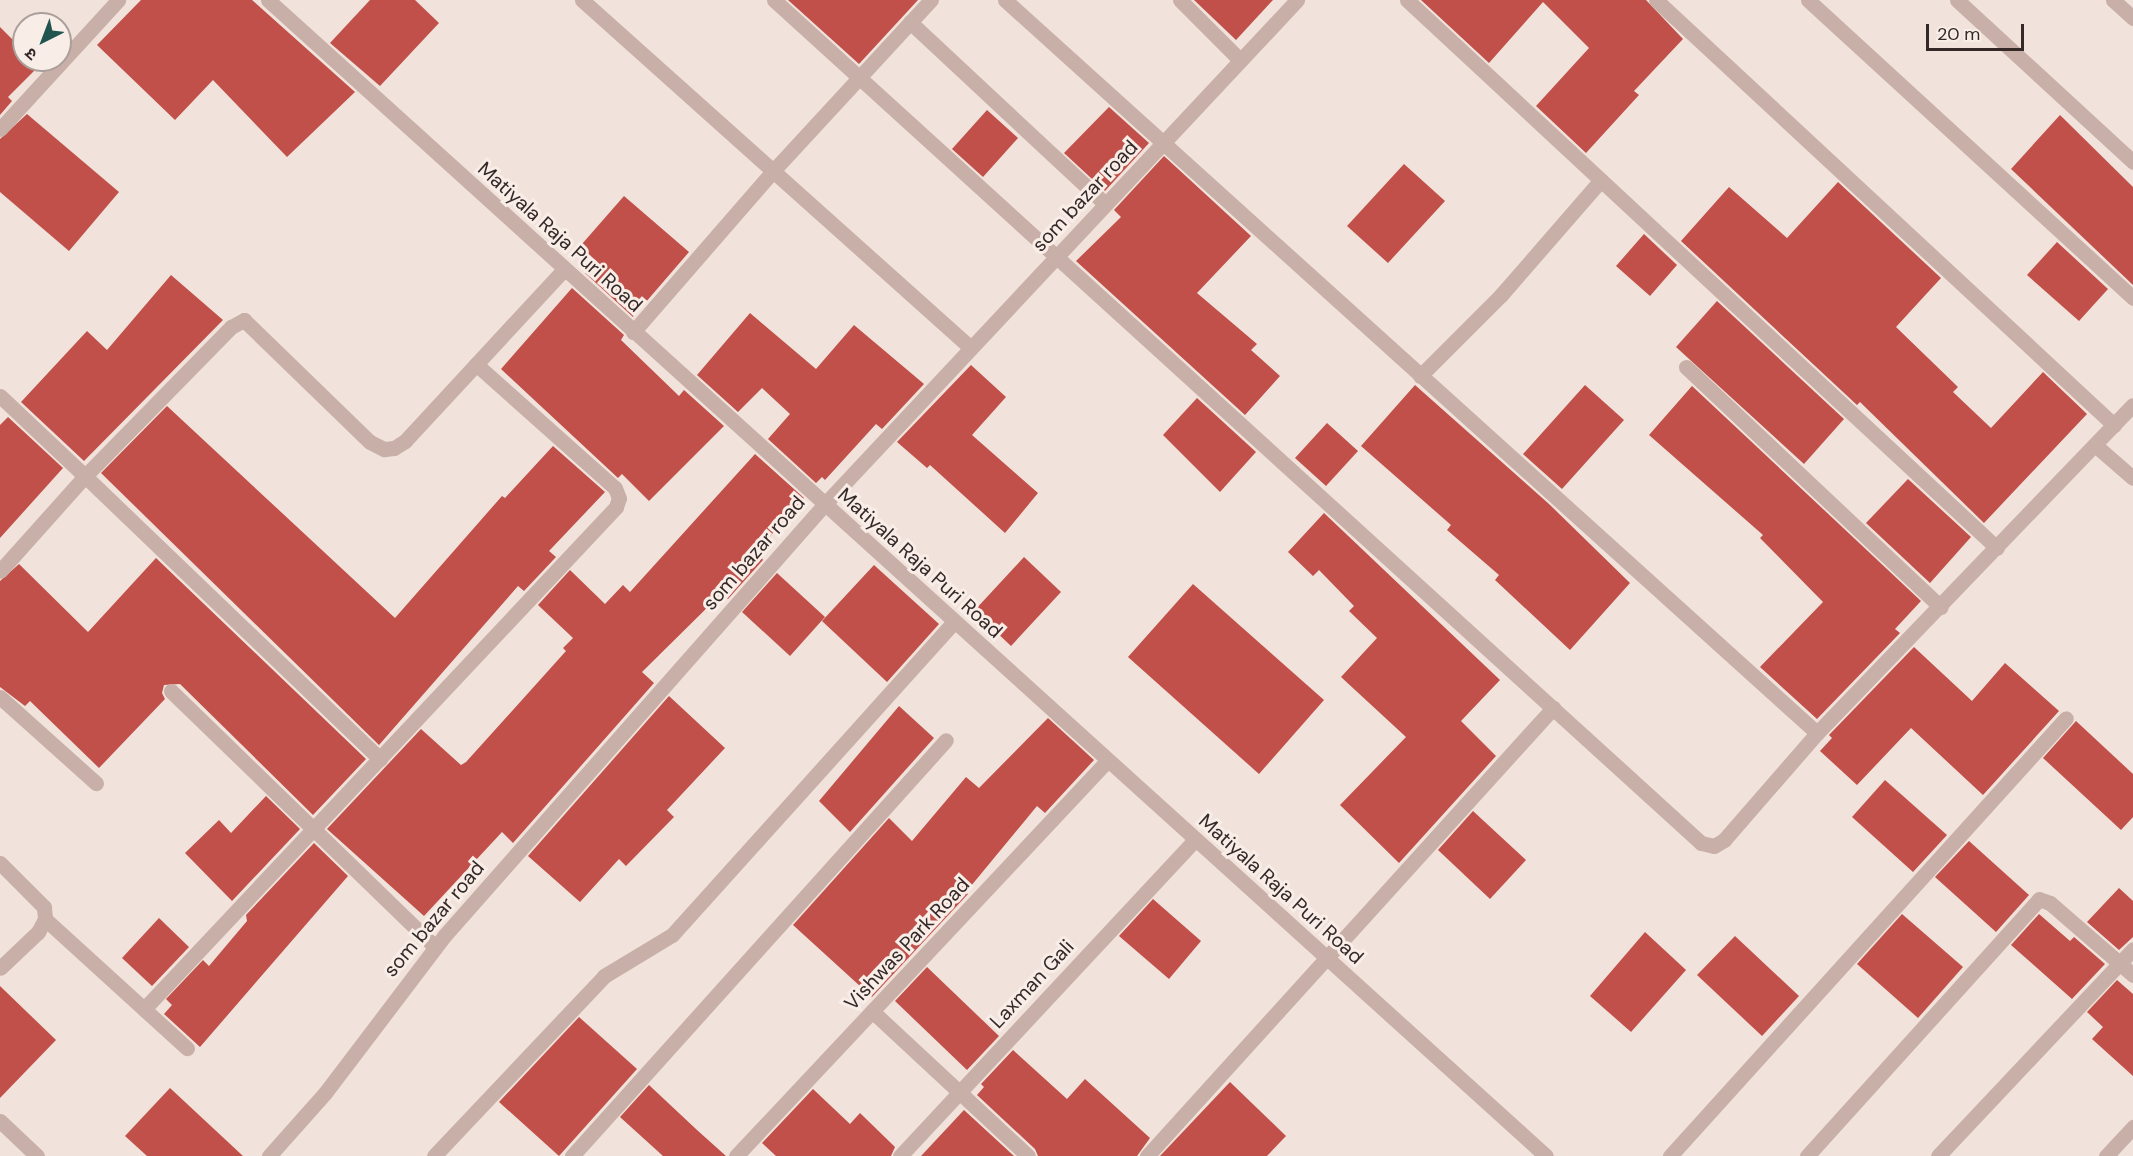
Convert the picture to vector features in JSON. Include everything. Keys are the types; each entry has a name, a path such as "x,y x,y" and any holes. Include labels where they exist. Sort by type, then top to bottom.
{"street":[{"path":"0,129 118,0"},
{"name":"Matiyala Raja Puri Road","path":"268,0 1546,1156"},
{"path":"582,0 971,348"},
{"path":"774,0 1701,843 1714,846 1724,840 1817,733 1941,607 2133,405"},
{"path":"633,332 858,76 931,0"},
{"path":"1005,0 1817,733"},
{"path":"1180,0 1240,60"},
{"name":"som bazar road","path":"269,1156 325,1093 435,947 824,505 1297,0"},
{"path":"1407,0 1997,548"},
{"path":"1656,0 2114,424"},
{"path":"1808,0 2133,298"},
{"path":"1957,0 2133,162"},
{"path":"2113,0 2133,18"},
{"path":"910,22 1104,204"},
{"path":"1420,376 1501,295 1601,180"},
{"path":"0,571 85,476 237,321 250,322 370,442 384,449 405,441 564,269"},
{"path":"144,1009 315,830 608,515 620,498 615,488 476,364"},
{"path":"1686,368 1941,607"},
{"path":"0,396 380,759"},
{"path":"2096,445 2133,478"},
{"path":"434,1156 604,976 672,935 954,622"},
{"path":"171,691 435,947"},
{"path":"0,697 96,783"},
{"path":"1147,1156 1328,960 1553,708"},
{"path":"1670,1156 2066,718"},
{"path":"572,1156 946,740"},
{"name":"Vishwas Park Road","path":"736,1156 1107,760"},
{"name":"Laxman Gali","path":"900,1156 1195,840"},
{"path":"0,863 44,907 45,919 38,932 0,968"},
{"path":"1807,1156 2039,899 2050,903 2133,975"},
{"path":"45,919 187,1048"},
{"path":"1938,1156 2133,949"},
{"path":"872,1011 1028,1156"},
{"path":"0,1121 37,1156"},
{"path":"2106,1156 2133,1127"}],"building":[{"path":"141,0 252,0 355,92 287,157 213,80 175,120 97,45"},
{"path":"370,0 415,0 439,23 380,86 330,43"},
{"path":"788,0 918,0 859,64"},
{"path":"1194,0 1273,0 1236,40"},
{"path":"1421,0 1646,0 1683,39 1634,91 1639,95 1586,153 1536,106 1589,48 1543,2 1489,63"},
{"path":"0,27 12,39 12,72 33,72 8,97 12,101 0,115"},
{"path":"1109,107 1149,143 1105,191 1064,153"},
{"path":"987,110 1018,138 983,177 952,149"},
{"path":"27,114 119,192 69,251 0,192 0,139"},
{"path":"2060,115 2133,187 2133,285 2011,169"},
{"path":"1164,156 1251,236 1197,293 1257,344 1251,350 1280,376 1245,415 1076,261 1121,217 1114,210"},
{"path":"1404,164 1445,201 1388,263 1347,226"},
{"path":"1838,182 1941,278 1896,327 1958,387 1953,392 1991,428 2043,372 2087,414 1984,523 1860,402 1857,405 1681,241 1729,187 1787,238"},
{"path":"624,196 689,252 633,317 585,273 591,267 575,252"},
{"path":"1644,234 1677,265 1650,296 1616,266"},
{"path":"2057,242 2108,289 2079,321 2027,275"},
{"path":"171,275 223,320 84,461 21,402 87,331 107,350"},
{"path":"572,288 624,335 621,340 679,396 684,390 724,426 649,501 622,474 618,478 501,369"},
{"path":"1717,301 1844,419 1804,464 1676,347"},
{"path":"750,313 816,369 854,325 924,384 882,429 876,424 825,480 822,477 816,483 768,439 790,414 762,388 738,412 697,375"},
{"path":"971,365 1006,397 972,435 1038,493 1005,533 930,465 927,468 897,442"},
{"path":"1415,385 1549,504 1630,583 1570,650 1495,580 1499,575 1447,530 1451,525 1361,446"},
{"path":"1585,385 1624,420 1562,489 1523,454"},
{"path":"1692,386 1921,601 1895,629 1900,633 1817,719 1760,667 1823,602 1760,538 1763,535 1649,435"},
{"path":"1197,398 1256,452 1220,492 1163,435"},
{"path":"167,406 395,618 502,496 505,498 553,446 605,492 549,551 556,557 524,591 518,586 379,745 101,473"},
{"path":"8,417 63,468 0,538 0,425"},
{"path":"1327,423 1358,451 1326,486 1295,458"},
{"path":"755,454 804,498 758,550 763,560 728,599 722,593 642,672 654,683 513,843 502,832 424,916 327,829 421,729 461,765 466,762 566,651 563,648 573,638 538,605 570,570 605,604 623,585 630,592"},
{"path":"1908,479 1971,537 1930,583 1866,523"},
{"path":"1324,513 1500,680 1461,721 1496,756 1399,863 1340,805 1406,737 1341,677 1377,638 1349,611 1354,606 1319,570 1313,576 1288,552"},
{"path":"1024,557 1061,592 1011,646 974,611"},
{"path":"156,558 366,759 313,815 180,684 164,685 162,693 165,699 99,768 30,701 25,706 0,687 0,581 19,564 88,632"},
{"path":"874,565 939,624 887,682 822,621"},
{"path":"777,573 825,617 790,656 742,612"},
{"path":"1193,584 1324,700 1259,774 1128,657"},
{"path":"1914,647 1972,701 2005,663 2059,711 1983,795 1911,728 1857,785 1820,751 1832,738 1829,735"},
{"path":"669,696 725,748 667,810 674,817 626,866 619,859 580,902 528,856"},
{"path":"899,706 934,738 850,832 819,801"},
{"path":"1048,718 1094,760 1045,813 1037,806 966,892 968,894 872,997 793,925 889,818 912,841 966,777 979,788"},
{"path":"2076,721 2133,774 2133,817 2121,830 2043,758"},
{"path":"1885,780 1947,835 1913,872 1852,817"},
{"path":"266,796 300,829 232,901 185,853 219,820 231,833"},
{"path":"1473,811 1526,860 1490,899 1438,850"},
{"path":"1969,841 2029,895 1996,932 1935,877"},
{"path":"314,843 348,876 200,1047 164,1014 172,1005 166,999 203,960 209,966 247,921 246,915"},
{"path":"2119,888 2133,901 2133,937 2119,950 2087,922"},
{"path":"1153,899 1201,941 1169,979 1119,936"},
{"path":"1902,914 1963,967 1918,1018 1857,964"},
{"path":"2039,914 2070,941 2074,937 2105,964 2072,999 2011,945"},
{"path":"159,918 189,947 152,986 122,958"},
{"path":"1645,932 1686,970 1631,1032 1590,996"},
{"path":"1735,936 1799,996 1762,1036 1697,975"},
{"path":"927,967 999,1036 967,1070 895,1001"},
{"path":"2117,980 2133,994 2133,1076 2092,1039 2103,1027 2087,1012"},
{"path":"0,986 56,1040 0,1098"},
{"path":"579,1017 637,1069 559,1156 499,1102"},
{"path":"1013,1050 1067,1099 1085,1079 1150,1138 1137,1156 1038,1156 1035,1149 977,1095 984,1087 981,1084"},
{"path":"1230,1082 1286,1136 1267,1156 1160,1156"},
{"path":"649,1085 726,1156 663,1156 620,1117"},
{"path":"170,1088 243,1156 147,1156 125,1136"},
{"path":"813,1089 850,1124 860,1113 895,1147 891,1156 776,1156 762,1143"},
{"path":"964,1110 1014,1156 921,1156"}]}
